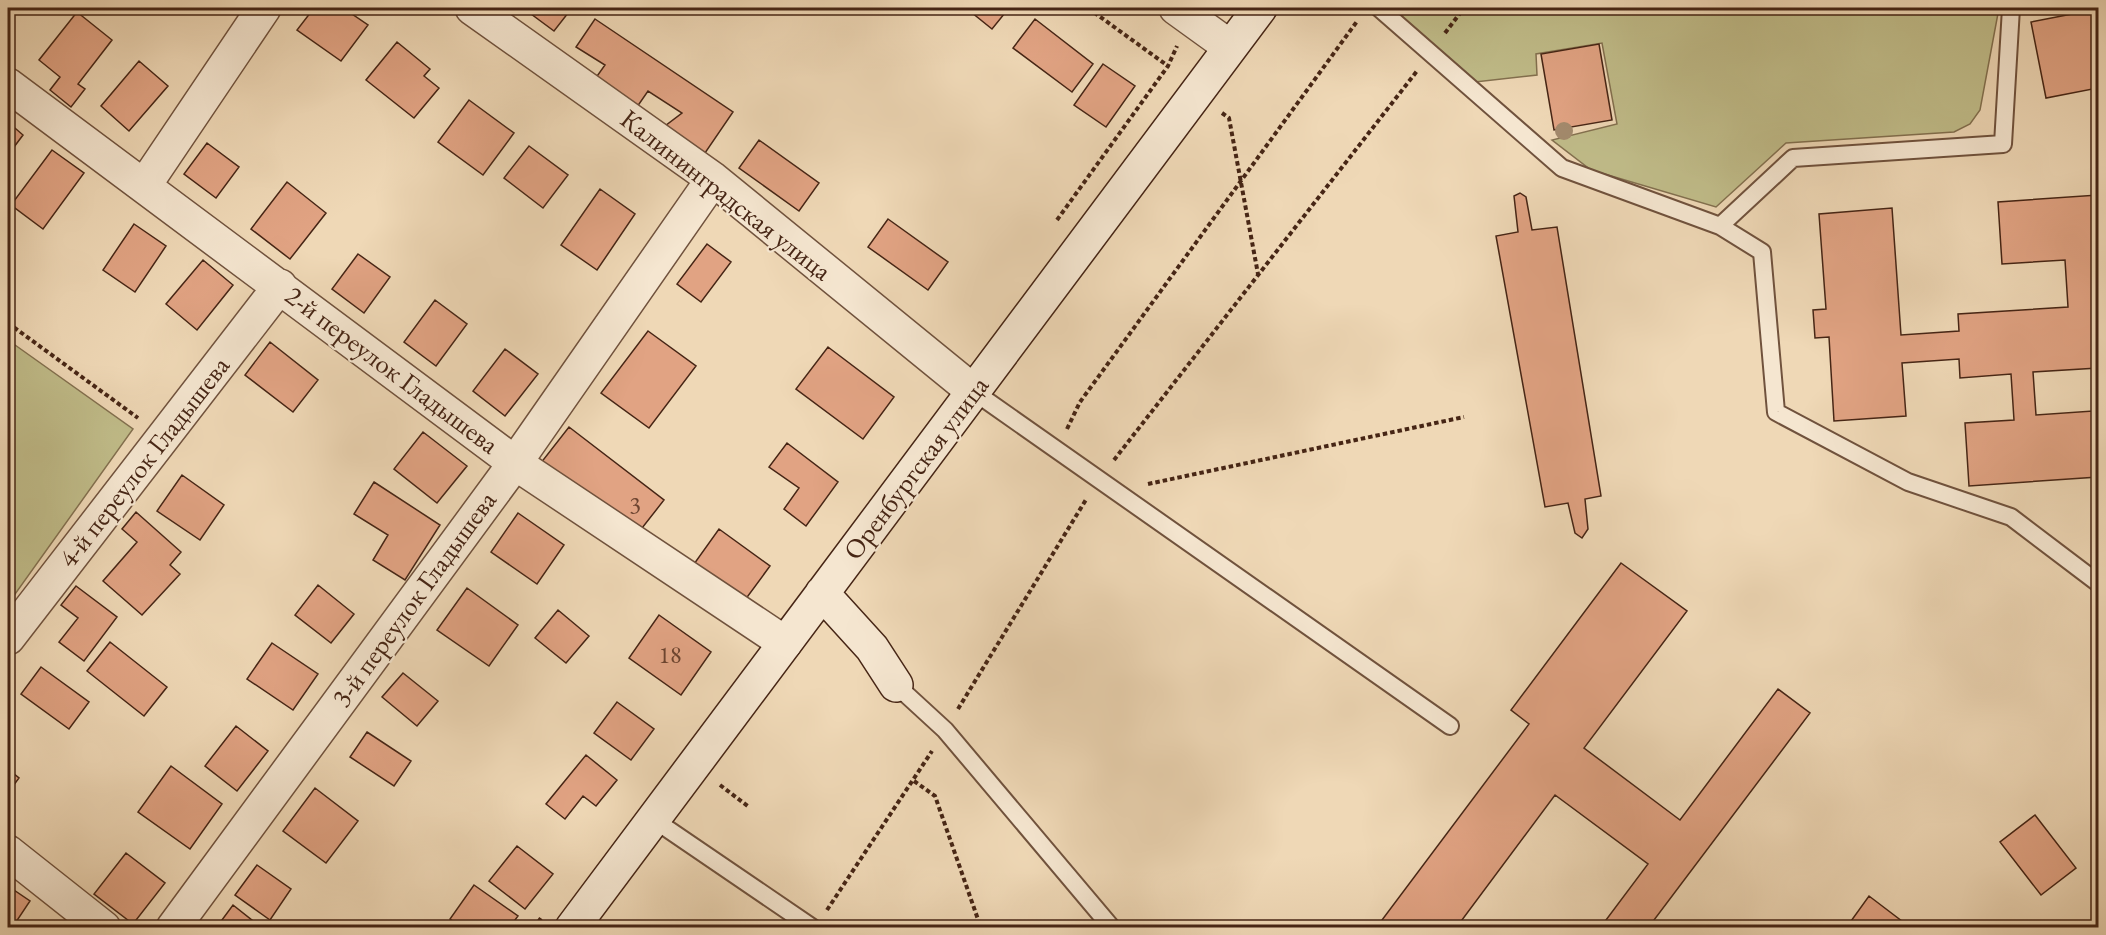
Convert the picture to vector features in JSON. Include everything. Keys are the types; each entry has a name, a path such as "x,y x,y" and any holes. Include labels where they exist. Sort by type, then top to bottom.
{"street":[{"path":"144,186 264,8"},
{"name":"Калининградская улица","path":"472,8 712,179 973,391"},
{"path":"1176,8 1230,47"},
{"name":"Оренбургская улица","path":"572,927 1260,8"},
{"name":"2-й переулок Гладышева","path":"8,85 515,463 785,643"},
{"name":"3-й переулок Гладышева","path":"173,927 515,463 712,179"},
{"name":"4-й переулок Гладышева","path":"8,638 280,286"},
{"path":"822,593 872,648 896,685"},
{"path":"8,852 104,927"}],"lane":[{"path":"1379,8 1562,168 1720,226 1762,252 1776,412 1908,482 2012,517 2098,583"},
{"path":"1720,226 1793,158 2003,144 2011,8"},
{"path":"973,391 1450,726"},
{"path":"896,685 945,730 1112,927"},
{"path":"653,819 813,927"}],"path":[{"path":"1088,8 1229,118 1258,274"},
{"path":"824,914 914,781 1099,480 1464,8"},
{"path":"1057,450 1080,402 1360,17"},
{"path":"8,323 164,437"},
{"path":"1115,491 1464,417"},
{"path":"914,781 935,796 981,927"}],"shaded area":[{"path":"1392,8 1999,8 1980,110 1970,124 1954,132 1786,143 1716,207 1591,170 1552,140 1617,124 1602,43 1536,54 1537,75 1475,82"},
{"path":"8,340 133,429 8,604"}],"building":[{"path":"314,8 343,8 368,25 341,61 297,30"},
{"path":"523,8 572,8 554,31"},
{"path":"966,8 1009,8 992,29"},
{"path":"2098,9 2098,88 2046,98 2031,22"},
{"path":"77,12 112,40 78,84 85,89 71,107 50,90 60,77 39,60"},
{"path":"595,19 733,112 705,153 665,126 682,113 648,91 637,107 595,79 605,65 576,47"},
{"path":"1035,19 1093,64 1072,92 1013,48"},
{"path":"397,42 430,69 424,76 439,88 414,118 366,80"},
{"path":"1599,44 1612,120 1554,130 1541,54"},
{"path":"139,61 168,86 129,131 101,106"},
{"path":"1103,64 1135,86 1106,127 1074,105"},
{"path":"469,100 514,133 483,175 438,142"},
{"path":"8,122 23,135 8,155"},
{"path":"759,140 819,183 799,211 739,168"},
{"path":"207,143 239,167 216,198 184,174"},
{"path":"529,146 568,175 543,208 504,178"},
{"path":"52,150 84,173 43,229 11,205"},
{"path":"287,182 326,213 290,259 251,229"},
{"path":"600,189 635,214 597,270 561,245"},
{"path":"1520,193 1526,197 1532,230 1557,227 1601,496 1585,499 1588,529 1582,538 1575,533 1568,503 1545,507 1496,236 1518,232 1514,196"},
{"path":"2098,195 2098,368 2033,372 2036,415 2093,411 2098,477 1969,486 1965,423 2014,420 2011,374 1960,378 1959,359 1902,363 1906,416 1834,421 1829,337 1815,338 1813,310 1826,309 1819,214 1892,208 1901,335 1959,331 1958,314 2068,307 2065,260 2002,264 1998,202"},
{"path":"888,219 948,262 928,290 868,247"},
{"path":"134,224 166,246 135,292 103,270"},
{"path":"707,244 731,262 701,302 677,284"},
{"path":"358,254 390,277 364,313 332,289"},
{"path":"203,260 233,285 197,330 166,304"},
{"path":"435,300 467,324 436,366 404,342"},
{"path":"648,331 696,366 649,428 601,393"},
{"path":"270,342 318,380 293,412 245,375"},
{"path":"828,347 894,397 863,439 796,389"},
{"path":"505,349 538,374 505,416 473,391"},
{"path":"569,427 664,500 635,537 540,464"},
{"path":"423,432 467,466 437,503 394,469"},
{"path":"787,443 838,482 806,526 784,509 799,488 769,467"},
{"path":"182,475 224,505 200,540 157,511"},
{"path":"374,482 440,525 405,580 373,560 388,535 354,514"},
{"path":"136,512 181,552 170,565 180,574 142,615 103,581 137,542 122,529"},
{"path":"518,513 564,545 537,584 491,552"},
{"path":"719,529 770,566 745,600 694,564"},
{"path":"1621,563 1687,611 1584,748 1680,820 1778,689 1810,713 1648,928 1600,928 1648,864 1555,795 1456,928 1376,928 1529,724 1511,710"},
{"path":"318,585 354,614 331,643 295,615"},
{"path":"76,586 117,617 84,661 59,642 78,618 61,605"},
{"path":"467,588 518,625 489,666 437,630"},
{"path":"558,610 589,636 566,663 535,638"},
{"path":"659,615 711,652 681,695 629,658"},
{"path":"110,642 167,687 144,716 87,671"},
{"path":"272,643 318,674 293,710 247,679"},
{"path":"41,667 89,702 69,729 21,694"},
{"path":"403,673 438,701 417,726 382,697"},
{"path":"617,702 654,729 631,760 594,733"},
{"path":"236,726 268,751 237,791 205,766"},
{"path":"367,732 411,761 394,786 350,757"},
{"path":"586,755 617,780 596,806 583,796 565,819 546,804"},
{"path":"171,766 222,804 190,849 138,812"},
{"path":"8,769 19,778 8,793"},
{"path":"315,788 358,821 326,863 283,831"},
{"path":"2035,815 2076,868 2041,895 2000,842"},
{"path":"517,846 553,874 525,909 489,881"},
{"path":"126,853 165,883 133,924 94,894"},
{"path":"257,865 291,889 270,920 235,895"},
{"path":"474,885 518,916 509,928 463,928 450,919"},
{"path":"8,886 30,901 12,928 8,928"},
{"path":"1869,896 1911,928 1846,928"},
{"path":"233,905 262,928 216,928"}]}
